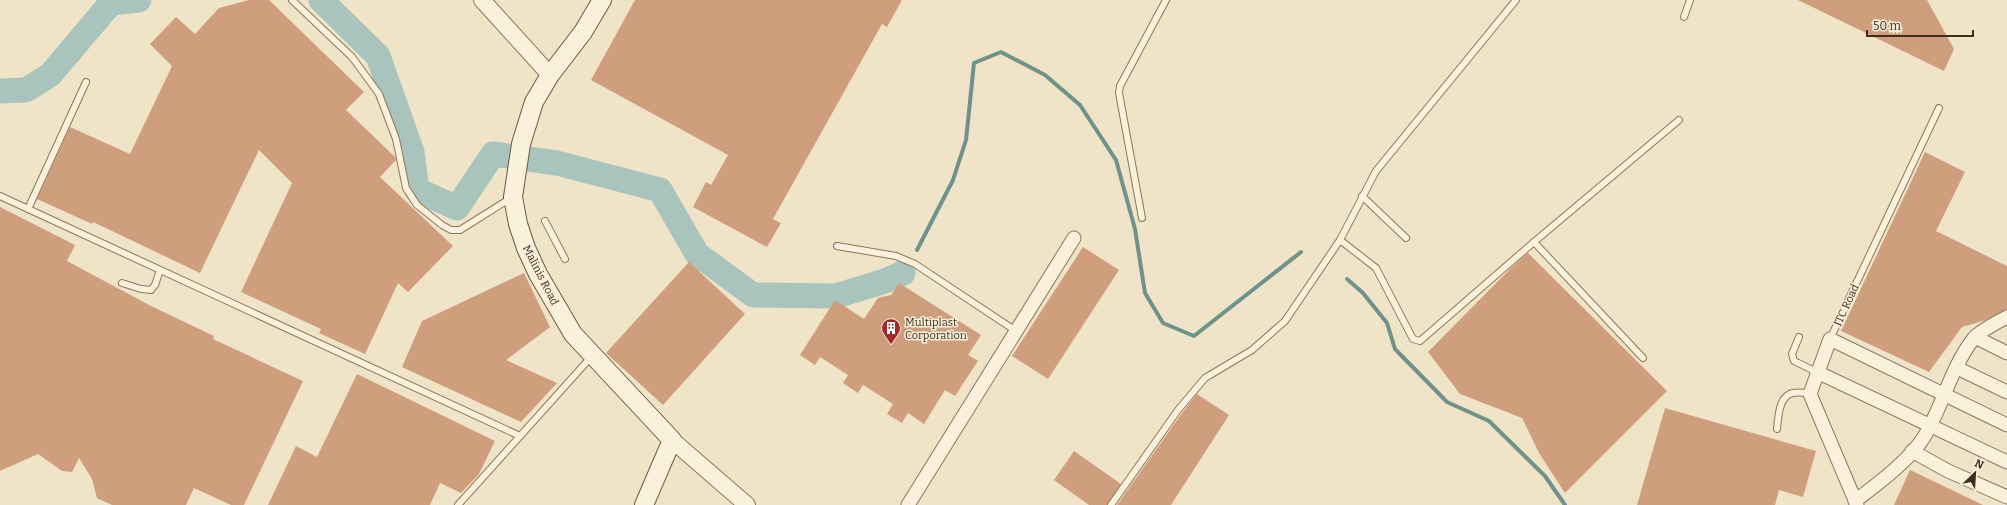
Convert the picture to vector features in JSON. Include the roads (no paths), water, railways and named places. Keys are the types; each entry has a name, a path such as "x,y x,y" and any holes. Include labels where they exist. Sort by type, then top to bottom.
{"main road":[{"name":"Malinis Road","path":"602,0 583,32 550,75 534,102 519,152 513,197 518,224 538,274 572,334 672,440"},
{"path":"644,505 672,440"}],"street":[{"path":"482,0 550,75"},
{"path":"908,505 1074,238"},
{"path":"1810,394 1856,503 1912,451 1924,437 1957,368 1974,337 2006,318"},
{"path":"1974,337 2007,353"},
{"path":"1830,339 2007,425"},
{"name":"ITC Road","path":"1810,394 1830,339"},
{"path":"1957,368 2007,392"},
{"path":"1817,372 2007,462"},
{"path":"672,440 747,505"},
{"path":"1912,451 1948,471 2007,497"}],"lane":[{"path":"292,0 352,57 379,94 396,140 406,188 417,205 442,225 451,230 460,230 513,197"},
{"path":"1142,218 1119,93 1127,73 1166,0"},
{"path":"1111,505 1178,410 1205,378 1252,350 1285,321 1340,240 1376,171 1516,0"},
{"path":"1684,17 1690,0"},
{"path":"28,209 86,82"},
{"name":"ITC Road","path":"1830,339 1939,108"},
{"path":"1340,240 1376,268 1414,339 1422,340 1534,242 1679,120"},
{"path":"0,196 520,436"},
{"path":"1362,196 1406,238"},
{"path":"545,221 565,259"},
{"path":"1534,242 1643,358"},
{"path":"837,246 896,256 915,264 1016,331"},
{"path":"122,283 141,289 151,290 160,270"},
{"path":"1799,337 1792,354 1794,361 1817,372"},
{"path":"458,505 592,356"},
{"path":"1778,429 1779,412 1782,404 1789,394 1794,392 1810,394"}],"waterway":[{"path":"0,91 26,90 50,75 111,3 139,0"},
{"path":"321,0 378,56 412,152 417,190 457,208 493,154 557,163 660,190 697,254 753,295 836,296 885,281 903,273"},
{"path":"917,250 953,180 966,140 974,63 1001,52 1045,75 1080,105 1116,160 1135,229 1145,293 1163,323 1194,336 1301,252"},
{"path":"1347,279 1363,293 1387,323 1395,349 1447,402 1489,421 1545,476 1565,505"}],"place":[{"name":"Multiplast Corporation","path":"891,345"}]}
